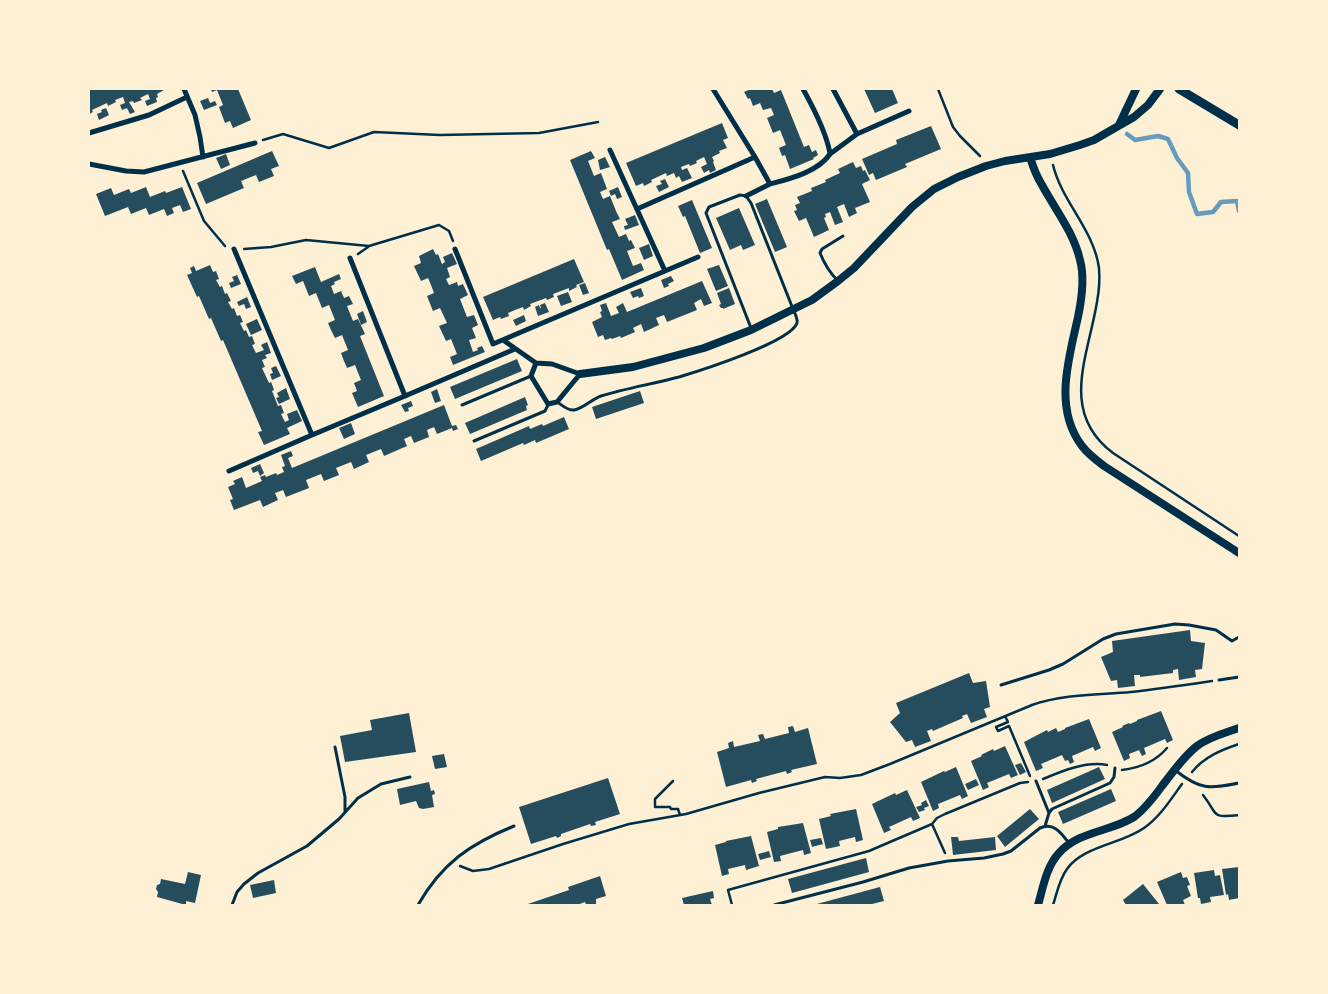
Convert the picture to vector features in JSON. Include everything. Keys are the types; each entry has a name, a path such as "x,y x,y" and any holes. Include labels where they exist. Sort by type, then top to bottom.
{"main road":[{"path":"1180,89 1239,125"}],"street":[{"path":"184,89 195,115 203,157"},
{"path":"713,89 770,184"},
{"path":"803,89 814,110 830,154"},
{"path":"833,89 857,134"},
{"path":"1119,125 1136,89"},
{"path":"503,340 536,363 552,364 580,374 633,368 704,348 751,330 812,300 854,268 912,207 934,189 958,176 986,166 1050,154 1094,140 1134,117 1160,89"},
{"path":"89,133 149,114 187,97"},
{"path":"746,196 770,184 798,177 826,160 830,154 857,134 871,126 908,111"},
{"path":"89,164 126,171 144,172 255,143"},
{"path":"610,150 665,271"},
{"path":"637,209 755,157"},
{"path":"1030,157 1042,185 1078,250 1080,260 1082,291 1065,389 1068,416 1075,435 1088,453 1104,466 1239,553"},
{"path":"455,249 493,344 698,257"},
{"path":"234,250 312,435"},
{"path":"350,258 405,396"},
{"path":"229,470 515,349"},
{"path":"536,363 532,376 548,404 557,402 580,374"},
{"path":"1038,905 1044,881 1057,854 1069,844 1082,837 1136,816 1148,804 1183,759 1198,745 1239,728"}],"lane":[{"path":"557,402 569,410 575,410 599,396 679,376 761,348 781,338 795,327 797,317 751,203 746,196 740,195 709,207 706,212 751,330"},
{"path":"838,281 820,253 822,249 843,236"},
{"path":"462,405 532,376"},
{"path":"474,441 545,411 548,404"},
{"path":"1001,685 1063,664 1104,639 1116,634 1175,624 1189,624 1216,630 1232,640 1239,637"},
{"path":"1219,680 1239,678"},
{"path":"336,748 345,812"},
{"path":"1045,826 1052,809 1110,783 1116,768"},
{"path":"1175,770 1197,785 1216,788 1239,783"},
{"path":"232,905 237,892 244,884 258,873 307,846 326,832 358,798 381,784 410,776"},
{"path":"1036,782 1049,813"},
{"path":"418,905 430,886 452,860 471,846 514,826"},
{"path":"774,905 909,868 1003,854 1045,826 1051,826 1058,830 1069,844"}],"path":[{"path":"938,89 953,126 960,136 981,157 986,166"},
{"path":"255,143 283,134 328,148 374,132 440,136 539,133 598,122"},
{"path":"1050,154 1056,178 1089,236 1099,268 1100,280 1097,302 1081,387 1081,400 1088,426 1097,439 1113,453 1239,536"},
{"path":"179,163 204,221 228,249 271,247 306,240 369,246"},
{"path":"350,258 369,246 439,225 450,231 455,249"},
{"path":"452,860 473,871 489,869 629,824 680,815 825,777 840,778 861,775 1049,700 1070,696 1131,692 1219,680"},
{"path":"1005,716 1008,722 996,727 998,731 1009,726 1028,770"},
{"path":"732,905 728,890 869,851 932,824 944,814 1020,783 1036,782 1062,771 1095,764 1123,770 1132,768 1160,757 1167,748"},
{"path":"673,781 655,799 655,807 678,809 680,815"},
{"path":"1197,785 1215,813 1222,816 1239,814"},
{"path":"932,824 948,861"}],"building":[{"path":"89,89 164,90 157,94 157,102 147,106 145,101 150,99 148,94 140,98 142,100 134,103 133,101 129,102 135,112 130,114 127,108 122,110 120,105 125,103 123,97 115,100 116,102 108,106 107,103 92,110 93,112 89,114"},
{"path":"211,89 238,89 251,120 233,128 230,121 225,123 219,107 223,105 217,90 212,92"},
{"path":"751,89 772,89 774,93 781,90 804,147 809,145 812,152 816,150 818,155 814,159 790,169 785,155 782,156 779,148 786,145 780,130 773,133 767,118 774,115 771,108 763,110 760,103 753,106 750,98 748,99 744,92"},
{"path":"864,89 892,89 898,103 875,113"},
{"path":"208,98 210,103 215,101 217,105 204,110 200,101"},
{"path":"106,108 109,115 99,120 97,114"},
{"path":"722,123 728,138 723,140 727,148 719,151 720,153 712,157 716,170 710,173 709,170 704,173 701,167 707,164 704,157 696,161 697,163 681,167 682,170 687,168 692,178 682,182 679,176 676,178 674,173 667,176 666,173 651,180 652,182 644,186 643,183 636,186 626,163"},
{"path":"931,126 941,149 905,164 907,167 876,180 873,173 869,175 862,159 897,144 896,140"},
{"path":"272,151 279,166 271,169 274,176 259,182 256,175 241,181 244,188 206,204 197,183"},
{"path":"591,151 595,158 588,161 594,176 601,173 607,189 600,192 603,199 610,196 620,219 612,222 619,237 626,234 635,248 627,251 633,266 641,263 644,270 622,280 609,249 607,250 570,160"},
{"path":"226,154 230,165 221,169 216,158"},
{"path":"605,157 610,167 600,170 598,160"},
{"path":"853,162 856,168 861,166 863,171 865,170 870,180 862,184 870,202 855,208 857,213 849,217 844,204 837,207 843,222 835,225 830,212 825,214 826,217 824,218 829,230 814,237 806,218 799,221 794,211 797,210 795,205 800,203 797,197 812,191 811,188 826,182 825,180 840,173 838,169"},
{"path":"665,179 669,187 659,192 656,186 662,184 660,181"},
{"path":"146,187 150,197 182,187 191,209 183,212 180,205 172,208 174,213 167,216 164,209 149,215 146,208 131,214 128,207 105,216 96,194 111,188 114,195 129,189 131,193"},
{"path":"618,187 622,197 617,199 615,194 611,196 609,191"},
{"path":"767,199 787,247 775,252 755,204"},
{"path":"692,200 712,248 700,253 685,216 683,217 678,206"},
{"path":"739,208 755,245 743,250 741,245 730,250 716,218"},
{"path":"635,215 639,225 625,230 624,226 628,225 625,219"},
{"path":"649,244 653,256 644,260 639,248"},
{"path":"433,249 436,255 438,254 442,264 445,262 443,257 452,253 457,264 447,268 450,277 446,279 449,285 457,282 458,286 463,284 468,295 460,299 467,317 474,315 478,325 472,328 476,338 469,340 473,352 482,346 485,352 453,365 450,357 457,354 451,339 446,341 439,326 447,323 440,308 433,311 427,296 434,293 428,278 421,281 414,266 421,263 419,256"},
{"path":"574,259 584,282 576,285 577,287 569,291 569,288 553,294 554,297 547,300 546,298 530,304 531,306 524,310 523,307 508,313 509,316 493,320 483,297"},
{"path":"210,265 213,272 216,271 219,279 216,280 220,287 222,286 225,294 227,293 231,301 228,302 232,309 234,308 237,316 240,315 243,322 240,323 244,331 246,330 249,337 252,336 255,344 252,345 256,353 264,350 261,345 267,342 271,353 265,355 267,358 262,360 265,367 262,368 269,383 271,382 274,390 272,391 278,406 281,405 284,413 281,414 285,422 289,420 287,414 297,410 302,421 287,428 290,434 264,445 258,432 262,431 223,340 221,341 211,318 209,319 187,275 192,273 190,268 194,266 196,271"},
{"path":"719,265 728,286 716,291 707,269"},
{"path":"315,267 321,282 339,274 341,279 334,282 335,284 331,286 334,294 341,291 344,298 349,296 353,304 347,306 353,321 358,319 365,334 360,336 384,396 358,407 352,393 357,391 354,383 361,380 355,365 347,368 344,361 341,353 348,350 342,335 335,338 328,323 335,320 329,305 322,308 316,293 309,296 303,281 296,284 292,276"},
{"path":"237,275 241,284 231,288 229,283 234,281 232,277"},
{"path":"671,276 674,281 664,288 661,280"},
{"path":"702,281 712,303 704,306 701,299 694,303 697,310 667,322 664,315 656,318 659,325 644,332 641,324 633,328 635,332 621,338 620,336 605,340 603,335 598,337 592,322 602,317 600,305 606,303 611,316 619,313 616,307 623,303 627,312"},
{"path":"585,283 589,293 583,295 579,285"},
{"path":"641,288 644,296 633,298 630,292"},
{"path":"729,288 735,304 723,309 719,305 721,304 717,293"},
{"path":"568,292 572,302 561,306 557,296"},
{"path":"247,297 251,307 246,309 244,304 239,306 237,302"},
{"path":"545,303 549,312 538,316 535,307 539,305 541,308 540,305"},
{"path":"363,311 367,322 361,325 357,314"},
{"path":"524,315 526,321 516,326 513,320"},
{"path":"257,319 262,330 251,335 246,324"},
{"path":"517,359 522,371 455,399 450,387"},
{"path":"276,366 281,376 272,380 270,374 273,373 271,368"},
{"path":"286,388 290,399 279,404 276,398 279,397 277,393"},
{"path":"437,389 441,401 435,403 431,392"},
{"path":"640,391 644,403 596,419 592,407"},
{"path":"525,397 528,405 526,406 527,410 470,434 465,423"},
{"path":"411,401 413,406 408,408 409,411 405,412 401,405"},
{"path":"444,405 452,426 456,425 458,429 453,431 452,428 437,434 434,427 427,430 429,437 414,443 411,436 404,439 407,446 384,456 381,449 366,455 369,462 354,469 351,462 336,468 339,475 324,481 321,474 306,480 309,488 286,497 283,490 275,493 278,500 263,507 260,500 234,510 230,500 233,499 228,487 235,484 233,481 242,477 246,488 262,481 260,477 276,473 277,475 284,472 282,467 285,466 281,455 291,451 293,456 288,458 292,468"},
{"path":"564,417 569,429 536,443 535,440 524,445 523,443 481,461 476,449 529,426 530,429 542,424 543,426"},
{"path":"351,423 355,434 344,439 339,428"},
{"path":"260,464 264,473 260,476 258,471 253,473 251,468"},
{"path":"1190,630 1191,641 1205,643 1202,669 1195,670 1196,677 1179,680 1178,669 1173,670 1173,673 1140,677 1140,675 1134,675 1135,686 1118,688 1117,680 1111,681 1101,657 1113,652 1112,641"},
{"path":"969,673 973,683 986,681 990,707 984,709 987,717 971,723 967,714 962,716 963,718 933,731 932,729 927,731 931,741 915,747 912,740 906,742 890,722 900,713 896,703"},
{"path":"1161,711 1173,740 1167,743 1165,739 1144,748 1146,754 1142,756 1139,750 1129,754 1130,758 1124,761 1112,732 1129,723"},
{"path":"409,713 416,752 345,762 340,736 372,730 370,720"},
{"path":"1089,719 1101,748 1095,751 1093,747 1072,756 1074,762 1070,764 1068,760 1065,761 1062,755 1041,764 1043,768 1036,771 1024,742 1047,730 1048,732 1056,728 1058,732"},
{"path":"793,726 795,732 808,728 817,764 791,770 792,772 787,774 786,771 756,779 757,781 752,783 751,780 726,787 717,752 729,748 728,743 733,741 734,747 760,741 758,735 763,734 765,739 789,733 788,727"},
{"path":"1005,746 1018,775 1011,778 1009,774 987,783 989,787 983,790 971,761 993,749 994,751"},
{"path":"444,754 447,767 435,769 432,756"},
{"path":"1021,763 1026,772 1020,775 1015,765"},
{"path":"956,767 968,796 962,799 960,795 938,804 939,808 933,811 921,782"},
{"path":"1099,767 1105,779 1052,803 1047,790"},
{"path":"608,778 620,814 595,822 596,825 591,826 590,824 561,834 557,838 556,836 531,844 519,807"},
{"path":"976,779 979,785 968,790 965,784"},
{"path":"429,782 431,791 434,790 435,794 432,795 434,807 419,808 416,801 400,805 397,789"},
{"path":"1111,789 1116,801 1063,824 1058,812"},
{"path":"907,790 920,818 913,821 911,817 889,827 891,830 884,833 872,804 895,793 896,795"},
{"path":"926,800 929,806 919,812 916,807 922,805 921,803"},
{"path":"856,809 863,840 856,842 855,837 839,841 840,846 826,849 819,819 831,816 830,814"},
{"path":"1030,809 1039,819 1005,847 997,836"},
{"path":"803,823 811,853 804,855 803,850 780,856 781,861 774,862 767,832 778,829 778,827"},
{"path":"751,836 759,866 746,870 745,865 728,869 729,874 722,876 715,845"},
{"path":"951,837 958,837 959,841 995,837 996,850 953,855"},
{"path":"821,838 823,844 812,847 810,840"},
{"path":"769,851 771,857 760,860 758,854"},
{"path":"866,858 869,872 792,893 788,879"},
{"path":"1239,867 1239,898 1229,900 1228,894 1226,895 1222,869"},
{"path":"1214,870 1215,876 1220,875 1224,895 1210,897 1211,902 1201,904 1200,898 1198,898 1194,873"},
{"path":"188,872 201,875 195,903 186,901 186,905 157,897 158,892 156,889 161,879 185,884"},
{"path":"1181,872 1183,878 1187,877 1190,885 1187,886 1191,896 1183,900 1185,905 1167,905 1157,882"},
{"path":"600,876 606,896 596,899 596,905 586,905 585,902 577,905 525,905 569,890 568,887"},
{"path":"274,880 276,893 253,898 250,885"},
{"path":"1143,884 1159,904 1126,905 1123,900"},
{"path":"880,887 884,901 868,905 813,905"},
{"path":"713,891 714,898 710,899 712,905 684,905 682,898"}],"waterway":[{"path":"1127,134 1135,140 1158,136 1168,139 1177,158 1188,173 1189,192 1197,214 1213,212 1221,202 1237,201 1239,211"}]}
